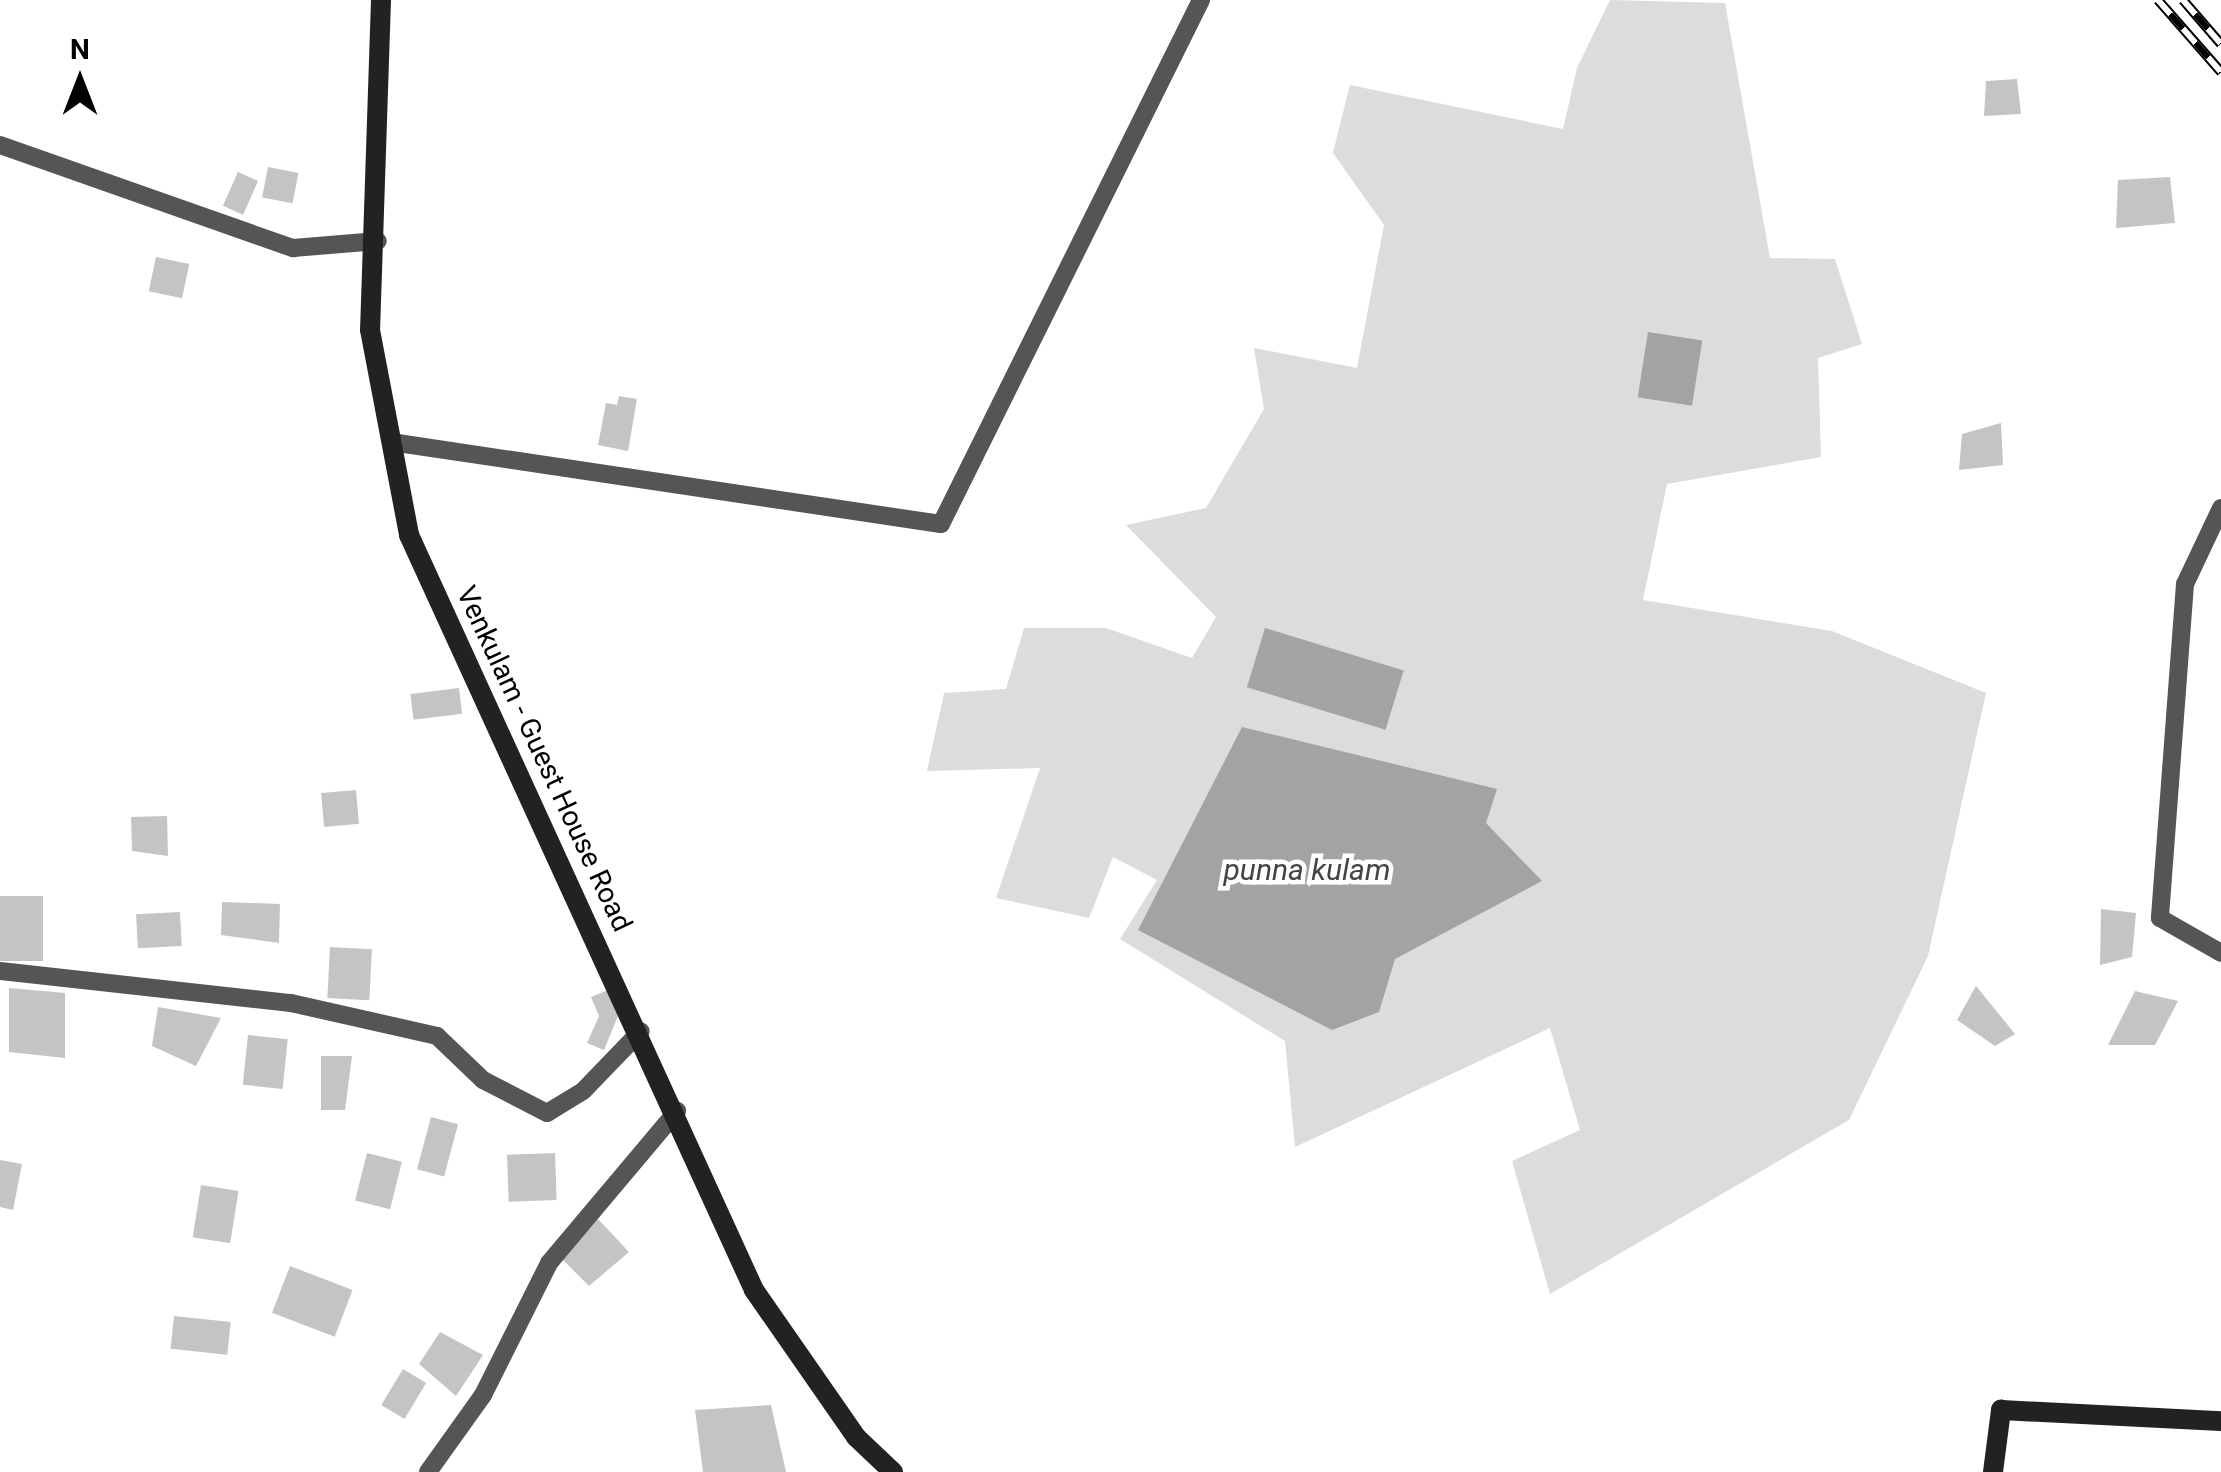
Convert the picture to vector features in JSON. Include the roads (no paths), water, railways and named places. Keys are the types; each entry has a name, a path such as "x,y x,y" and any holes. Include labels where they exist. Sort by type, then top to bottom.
{"main road":[{"name":"Venkulam - Guest House Road","path":"381,0 378,241 370,330 409,535 677,1111 754,1290 856,1437 893,1472"},
{"path":"1993,1472 2000,1410 2221,1420"}],"street":[{"path":"391,442 941,524 1201,0"},
{"path":"0,145 293,248 378,241"},
{"path":"2221,508 2185,584 2160,918 2221,953"},
{"path":"0,971 291,1003 437,1036 484,1080 547,1112 582,1090 640,1031"},
{"path":"428,1472 483,1395 548,1263 677,1111"}],"water":[{"path":"1648,332 1702,341 1692,406 1638,397"},
{"path":"1265,628 1404,670 1386,730 1247,687"},
{"name":"punna kulam","path":"1242,727 1497,789 1486,823 1542,881 1395,959 1379,1012 1332,1030 1138,930"}],"railway":[{"path":"2158,0 2221,72"},
{"path":"2183,0 2221,44"}]}
